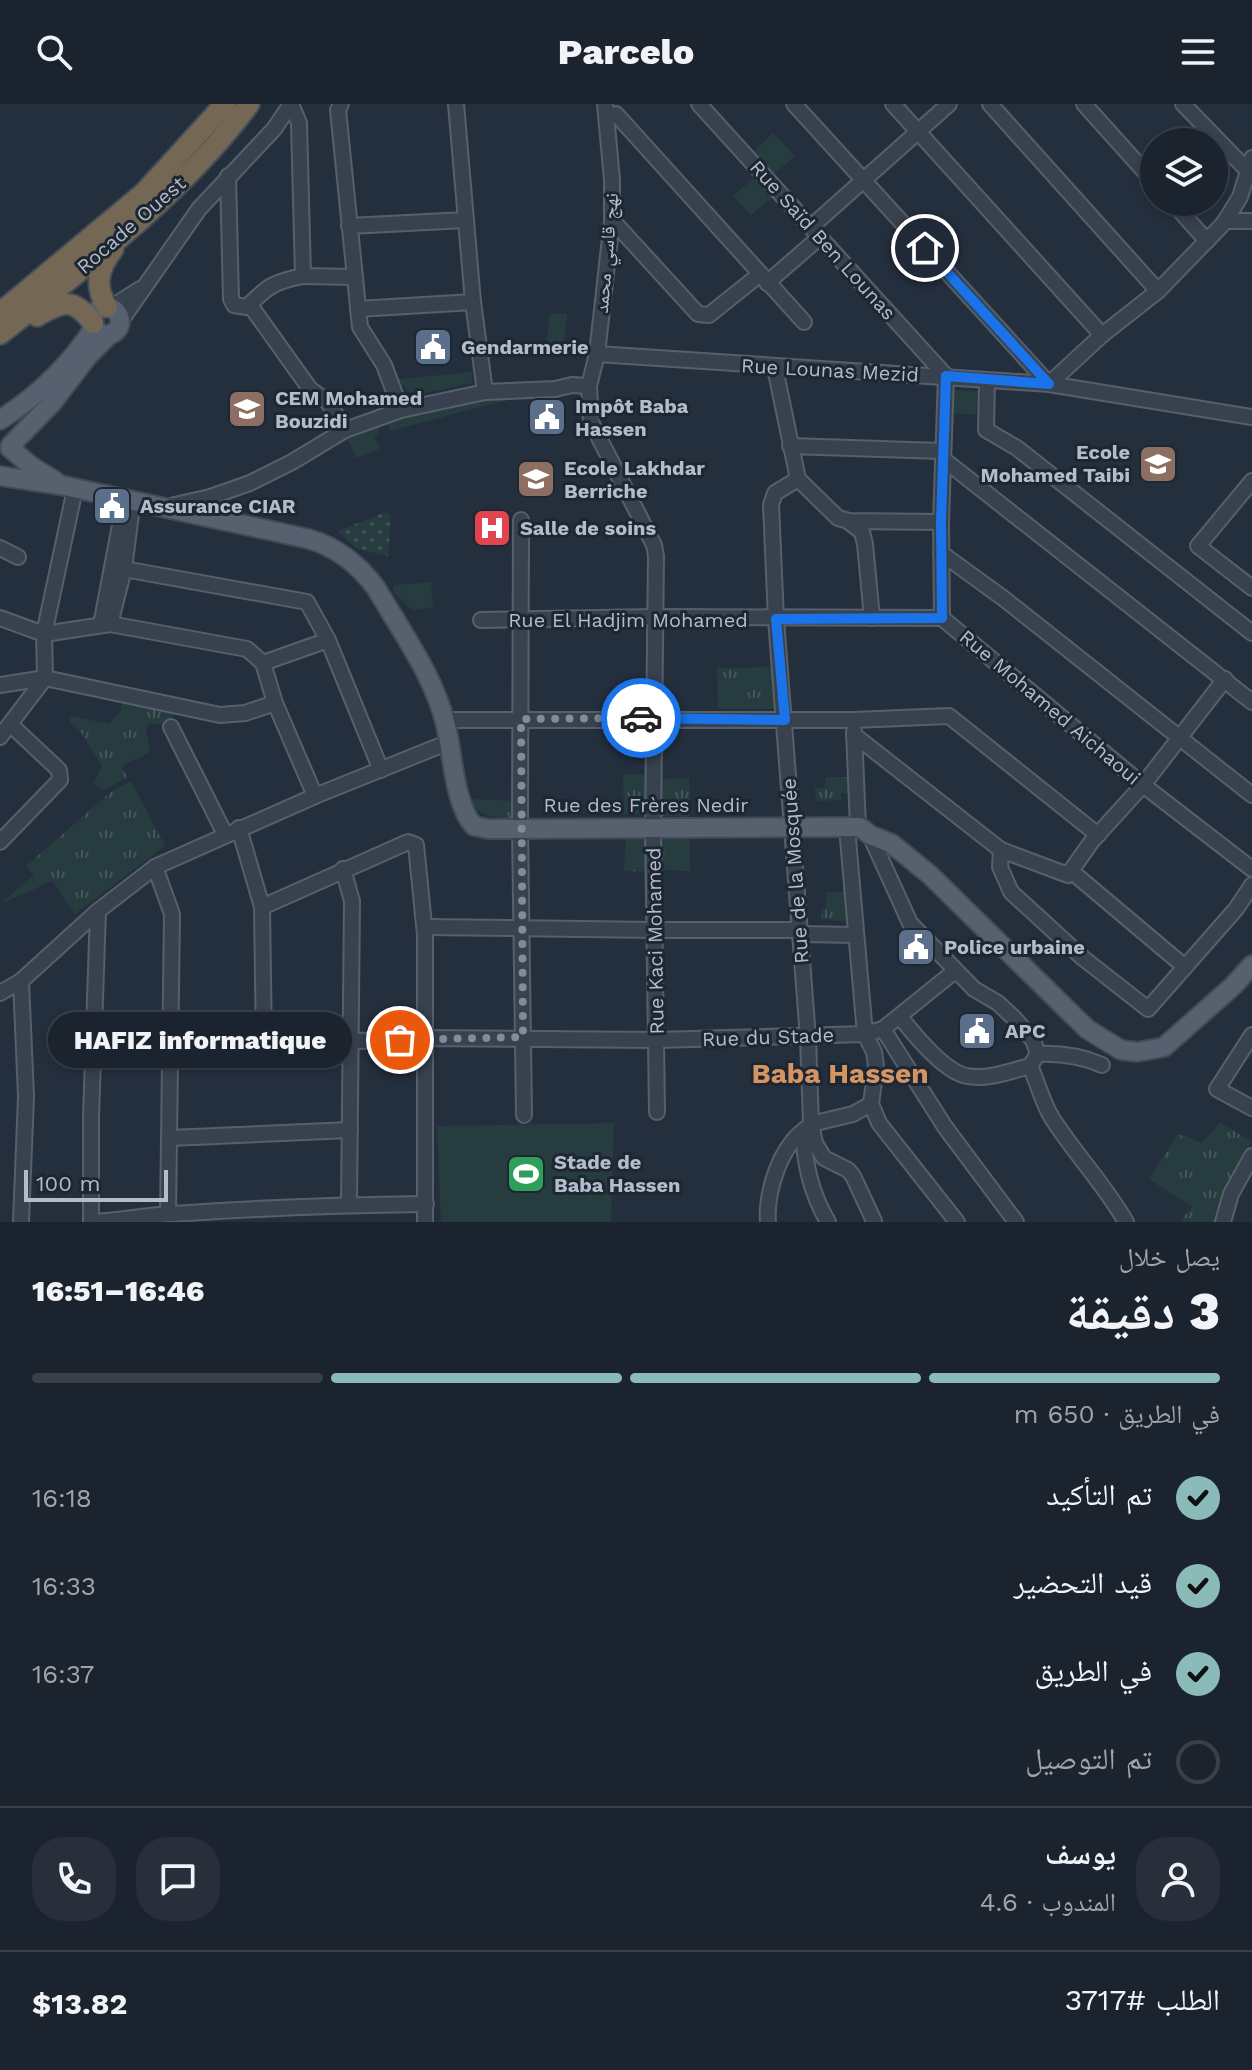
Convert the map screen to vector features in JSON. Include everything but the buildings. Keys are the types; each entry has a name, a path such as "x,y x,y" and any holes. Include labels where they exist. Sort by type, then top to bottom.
{"highway":[{"name":"Rocade Ouest","path":"3,325 144,193 225,104"},
{"name":"Rocade Ouest","path":"3,325 122,236 193,170 249,104"},
{"path":"106,320 99,272 122,236"},
{"path":"3,325 22,325 55,306 67,303 106,320"}],"main road":[{"path":"7,450 10,433 0,421 55,377 106,320"},
{"path":"7,450 52,403 87,357 106,320"},
{"name":"Rue des Frères Nedir","path":"7,450 68,487"},
{"name":"Rue des Frères Nedir","path":"2,481 68,487 309,539 336,549 368,576 426,675 444,720 462,807 474,826 790,826 858,830 892,844 930,875 1087,1029 1121,1050 1137,1052 1164,1047 1233,986 1252,965"}],"street":[{"path":"106,320 147,283 199,209 274,129 291,104"},
{"path":"291,104 299,123 303,276"},
{"path":"341,104 338,110 360,327 384,365 401,410"},
{"path":"456,104 473,302 485,392"},
{"name":"Rue Saïd Ben Lounas","path":"699,104 946,376"},
{"path":"794,104 1049,384 1102,335 1158,291 1225,221 1247,189 1250,164 1183,104"},
{"path":"893,104 1102,335"},
{"path":"612,220 698,314 709,315 763,279 816,232 864,180 949,104"},
{"path":"990,104 1158,291"},
{"path":"1084,104 1140,166"},
{"path":"614,111 804,322"},
{"name":"نهج قاسي محمد","path":"597,354 612,220 614,111"},
{"path":"228,176 231,299 234,305 250,305 259,293 280,280 303,276 354,277"},
{"path":"1185,216 1207,241"},
{"path":"349,226 466,220"},
{"path":"1225,221 1252,221"},
{"path":"358,309 473,302"},
{"path":"250,305 310,389 328,402 345,430"},
{"name":"Rue Lounas Mezid","path":"597,354 1049,384 1252,417"},
{"name":"Rue Kaci Mohamed","path":"597,354 589,386 594,433 654,545 657,617 653,828 657,1112"},
{"path":"775,368 798,479 838,518 849,521 941,522"},
{"path":"942,618 941,522 946,376"},
{"path":"987,380 986,430 1017,448 1252,633"},
{"path":"162,508 210,497 250,483 345,430 401,410 485,392 589,386"},
{"path":"790,446 943,455 1252,702"},
{"name":"Rue de la Mosquée","path":"798,479 775,493 771,505 790,826 808,1038 806,1167 817,1202 828,1222"},
{"path":"1250,486 1198,546 1252,588"},
{"path":"0,737 45,678 44,634 68,487"},
{"path":"199,516 210,497"},
{"path":"106,624 124,569 129,500"},
{"path":"106,624 129,500"},
{"path":"521,520 520,828 524,1115"},
{"path":"849,521 862,532 865,544 872,618"},
{"path":"0,548 18,557"},
{"path":"941,553 1252,795"},
{"path":"124,569 307,602 328,640 381,770"},
{"name":"Rue El Hadjim Mohamed","path":"481,620 657,617 776,619"},
{"path":"0,618 44,634 106,624 247,649 263,663 275,703 315,796"},
{"name":"Rue Mohamed Aichaoui","path":"776,619 942,618 1143,785 1252,869"},
{"path":"263,663 328,640"},
{"path":"0,685 45,678 220,715 245,713 275,703"},
{"path":"854,728 1001,850 1068,875 1225,679"},
{"path":"444,720 785,720 854,728 949,716 1098,835"},
{"path":"0,842 61,776 59,770 11,725"},
{"path":"171,727 232,831 262,907 264,1046"},
{"path":"854,728 858,830 855,935 865,1034 874,1052 876,1066 871,1104 879,1123 957,1222"},
{"path":"0,993 21,981 98,911 155,867 232,831 449,742"},
{"path":"858,830 910,923 955,971 974,989 998,1003 1033,1040 1034,1060 1052,1118 1126,1222"},
{"path":"262,907 343,869 413,842 416,845 425,927 425,1222"},
{"path":"1001,850 1000,867 1011,892 1083,958 1148,1009 1236,909 1252,885"},
{"path":"155,867 172,914 168,1214"},
{"path":"343,869 352,901 349,1205"},
{"path":"1071,871 1185,967"},
{"path":"98,911 91,1117 92,1222 136,1220 168,1214 272,1216 349,1205 426,1204"},
{"path":"425,927 855,935"},
{"name":"Rue du Stade","path":"95,1053 425,1038 657,1040 865,1034 883,1029 955,971"},
{"path":"21,981 26,1096 21,1222"},
{"path":"900,1017 926,1049 965,1076 986,1076 1058,1053 1102,1065"},
{"path":"883,1029 945,1127 1016,1222"},
{"path":"1252,1035 1217,1089 1252,1108"},
{"path":"768,1222 772,1185 793,1141 807,1128 853,1114 871,1104"},
{"path":"807,1128 824,1158 848,1170 853,1176 874,1221"},
{"path":"170,1138 350,1130"},
{"path":"1223,1222 1231,1194 1252,1156"}],"green space":[{"path":"773,133 795,156 774,174 754,151"},
{"path":"755,177 773,197 751,215 733,196"},
{"path":"550,313 567,314 564,347 546,346"},
{"path":"472,372 472,383 416,395 407,391 398,379"},
{"path":"954,390 978,391 976,415 952,413"},
{"path":"482,397 518,397 390,431 388,422"},
{"path":"378,424 379,434 374,437 381,448 356,458 347,438"},
{"path":"386,512 391,515 388,556 357,549 338,531"},
{"path":"431,582 433,607 412,610 393,591 394,585"},
{"path":"773,667 775,709 718,709 717,668"},
{"path":"123,700 173,711 170,725 148,724 146,732 150,750 122,767 127,777 105,790 94,784 102,765 80,731 70,723 71,716 109,724 120,712"},
{"path":"623,774 651,774 651,815 624,814"},
{"path":"826,777 849,777 850,793 841,793 841,800 816,801 815,788 825,787"},
{"path":"689,778 690,817 662,816 662,779"},
{"path":"131,781 165,846 75,914 52,881 0,904 34,875 26,866 111,792"},
{"path":"471,799 514,801 513,819 483,813"},
{"path":"662,834 690,834 690,871 662,870"},
{"path":"626,835 651,836 651,872 624,871"},
{"path":"827,892 849,892 852,922 822,919 821,909 825,908"},
{"path":"1220,1122 1251,1142 1216,1222 1182,1222 1192,1207 1149,1179 1178,1134 1202,1143"},
{"name":"Stade de Baba Hassen","path":"614,1123 611,1222 441,1222 437,1126"}],"way so far":[{"path":"400,1040 523,1037 521,719 641,718"}],"place":[{"name":"Gendarmerie","path":"433,347"},
{"name":"CEM Mohamed Bouzidi","path":"247,409"},
{"name":"Impôt Baba Hassen","path":"547,417"},
{"name":"Ecole Mohamed Taibi","path":"1158,464"},
{"name":"Ecole Lakhdar Berriche","path":"536,479"},
{"name":"Assurance CIAR","path":"112,506"},
{"name":"Salle de soins","path":"492,528"},
{"name":"Police urbaine","path":"916,947"},
{"name":"APC","path":"977,1031"},
{"name":"HAFIZ informatique","path":"400,1040"},
{"name":"Stade de Baba Hassen","path":"526,1174"}],"district":[{"name":"Baba Hassen","path":"840,1073"}],"route":[{"path":"641,718 785,720 776,619 942,618 942,451 946,376 1049,384 925,248"}]}
